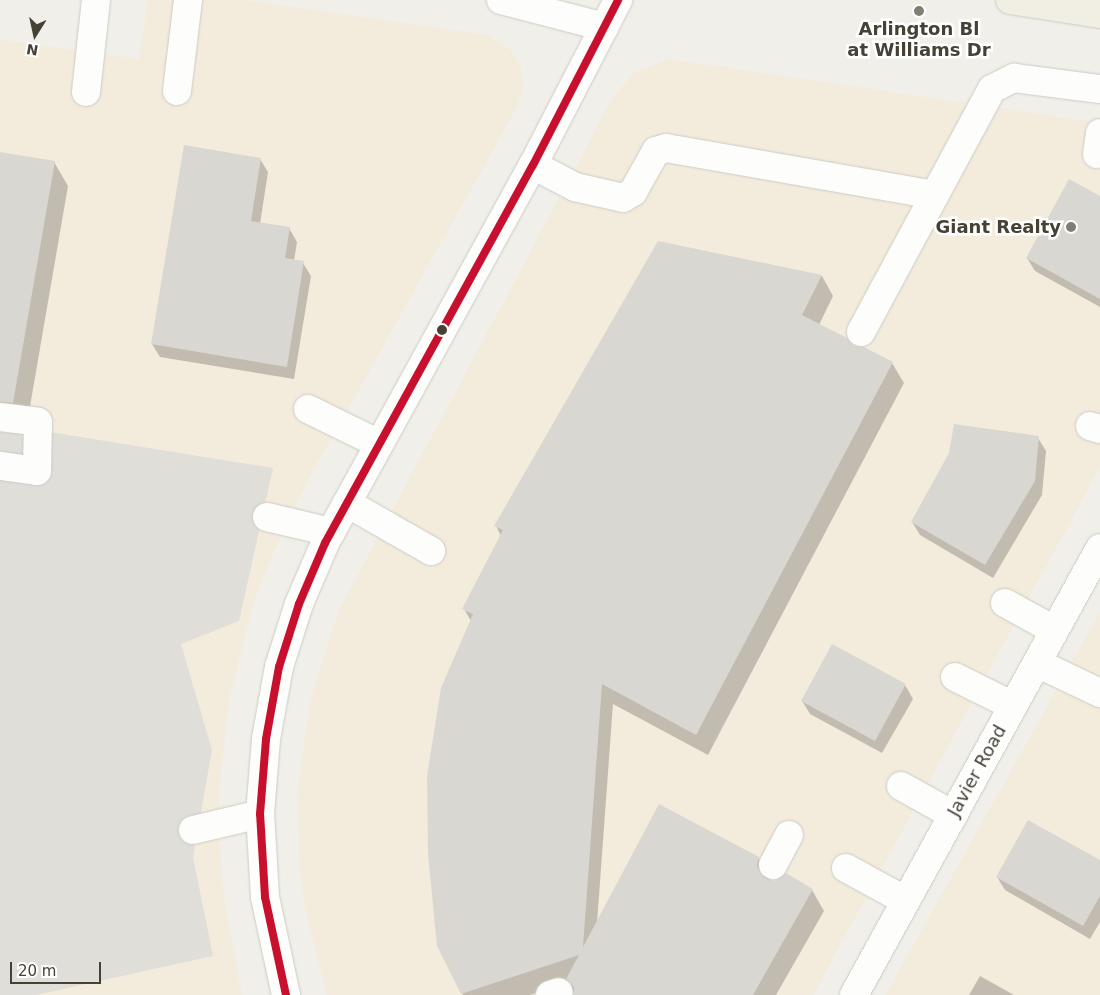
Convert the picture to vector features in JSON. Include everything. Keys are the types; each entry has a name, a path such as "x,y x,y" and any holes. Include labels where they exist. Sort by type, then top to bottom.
{"main road":[{"path":"1010,0 1100,14"}],"street":[{"path":"86,92 96,0"},
{"path":"177,92 188,0"},
{"path":"502,0 605,27"},
{"path":"286,995 265,897 260,814 266,739 279,667 299,604 331,532 533,165 618,0"},
{"path":"861,332 984,100 1002,81 1014,78 1100,89"},
{"path":"533,165 574,187 623,198 633,192 656,151 666,148 935,195"},
{"path":"308,410 379,444"},
{"path":"0,417 38,422 37,471 0,466"},
{"path":"347,503 431,551"},
{"path":"267,517 331,532"},
{"name":"Javier Road","path":"854,995 1100,548"},
{"path":"1005,603 1054,630"},
{"path":"1037,663 1100,693"},
{"path":"955,677 1013,706"},
{"path":"901,786 952,815"},
{"path":"193,830 260,814"},
{"path":"773,865 789,835"},
{"path":"846,868 906,900"}],"shaded area":[{"path":"148,0 244,0 487,35 511,50 521,68 523,89 516,109 307,482 268,565 253,605 229,699 220,784 219,838 225,906 242,995 0,995 0,40 139,59"},
{"path":"669,59 1100,123 1100,467 813,995 327,995 305,908 300,871 297,795 310,702 338,612 613,97 634,73","holes":["777,626 712,746 711,745"]},
{"path":"0,424 273,468 239,621 181,644 212,750 193,857 213,956 36,995 0,995"},
{"path":"1100,612 1100,995 885,995 961,860"}],"building":[{"path":"184,145 261,158 251,221 290,227 285,258 304,261 287,367 151,344"},
{"path":"0,152 55,161 13,403 0,402"},
{"name":"Giant Realty","path":"1069,179 1100,196 1100,299 1026,258"},
{"path":"658,241 822,275 802,315 847,338 854,346 864,347 893,362 696,735 602,684 583,947 659,804 759,857 757,866 765,878 774,881 786,873 813,889 753,995 574,995 574,987 566,979 579,955 461,994 437,946 428,854 427,776 441,688 473,614 462,609 503,530 494,526"},
{"path":"954,424 1039,436 1035,481 985,565 911,522 949,453"},
{"path":"832,644 906,684 875,741 801,701"},
{"path":"1028,820 1100,860 1100,896 1083,926 996,877"}],"transit line":[{"path":"286,995 265,897 260,814 266,739 279,667 299,604 325,543 533,165 618,0"}],"place":[{"name":"Arlington Bl at Williams Dr","path":"919,11"},
{"name":"Giant Realty","path":"1071,227"}]}
